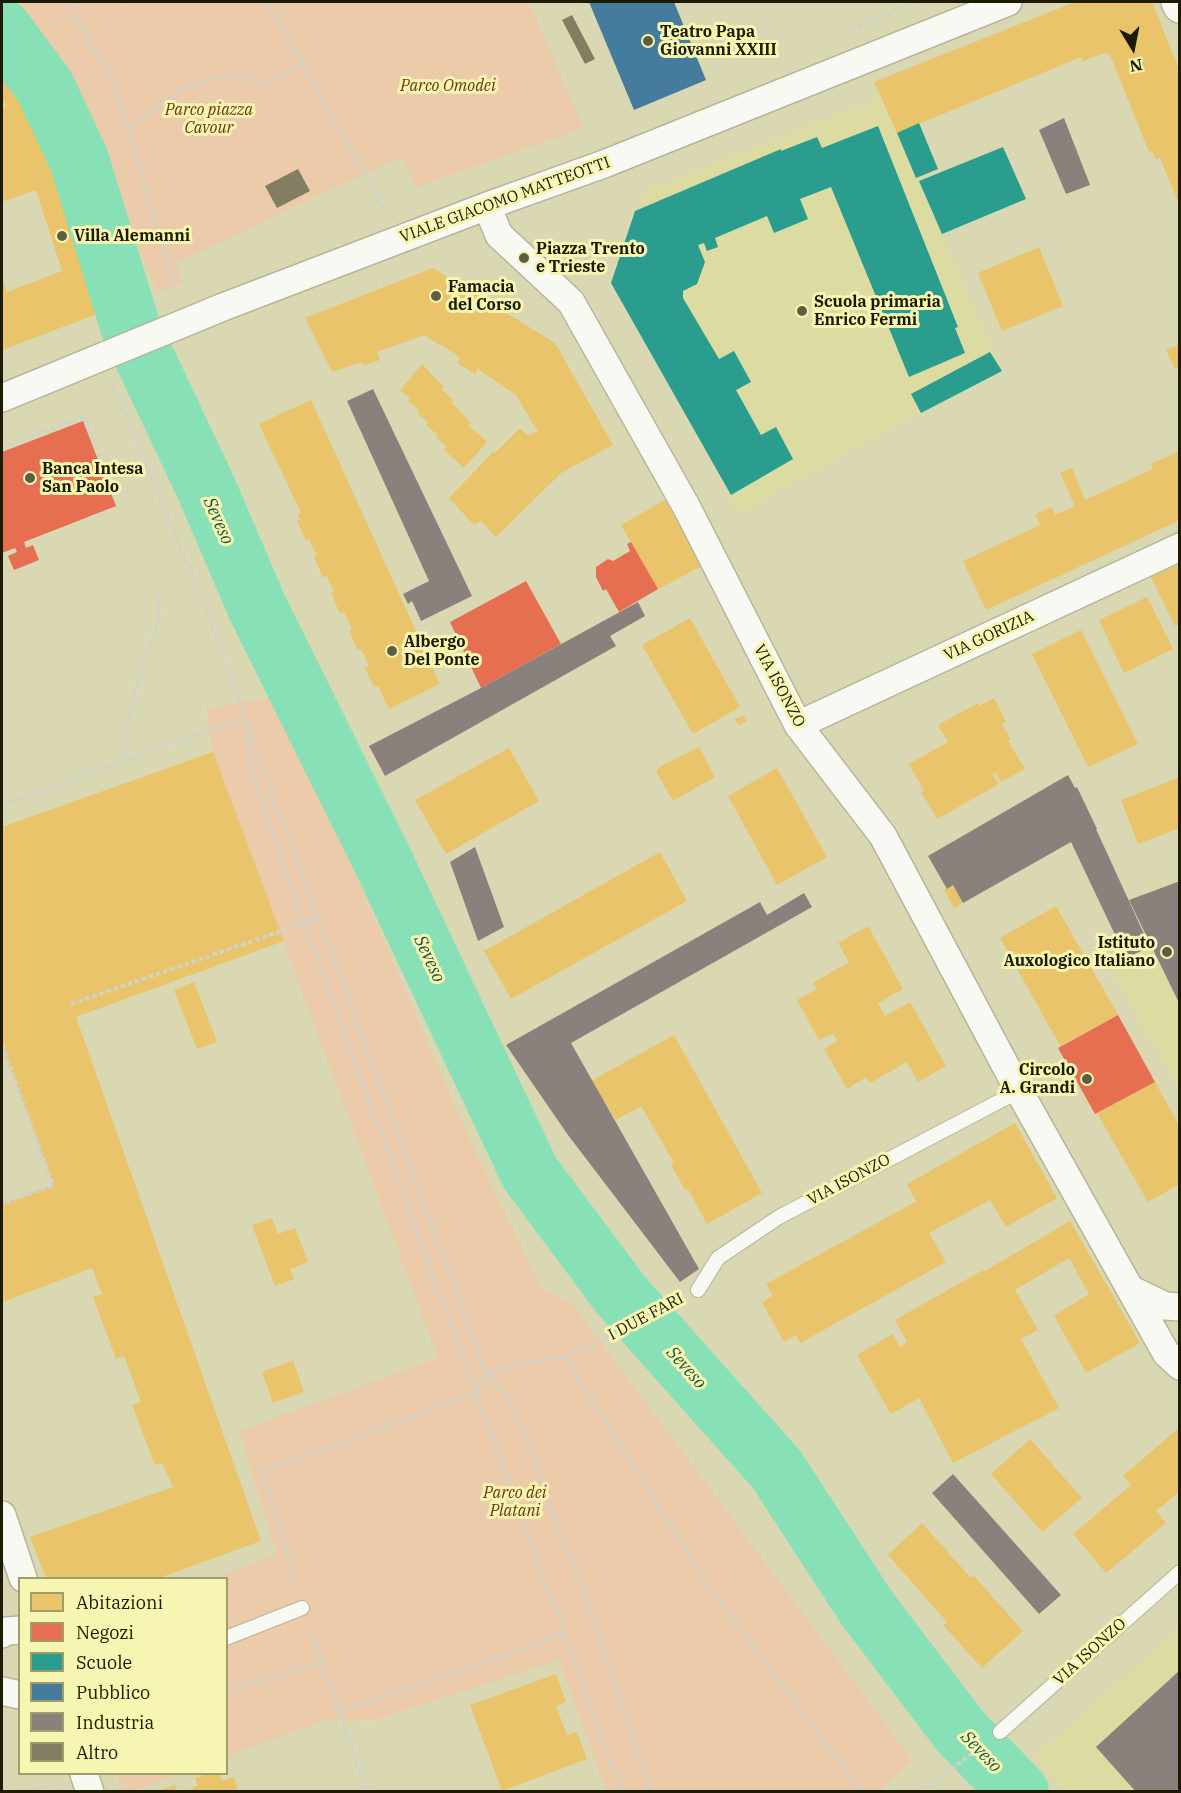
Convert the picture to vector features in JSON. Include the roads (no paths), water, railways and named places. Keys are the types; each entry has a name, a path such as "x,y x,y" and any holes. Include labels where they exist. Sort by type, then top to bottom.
{"street":[{"name":"VIALE GIACOMO MATTEOTTI","path":"2,398 401,239 604,164 972,8 1008,2"},
{"path":"1178,2 1179,6"},
{"name":"VIA ISONZO","path":"487,206 499,235 571,302 686,506 798,725 883,836 1019,1092 1166,1353 1179,1366"},
{"name":"VIA GORIZIA","path":"798,725 1179,547"},
{"path":"1132,1290 1165,1306 1179,1307"},
{"path":"2,1515 23,1577"},
{"path":"2,1634 18,1630"},
{"path":"85,1775 90,1791"}],"lane":[{"name":"VIA ISONZO","path":"698,1290 718,1258 779,1216 1019,1092"},
{"name":"VIA ISONZO","path":"1000,1732 1179,1572"},
{"path":"228,1637 302,1608"}],"waterway":[{"name":"Seveso","path":"2,29 45,87 79,160 131,329 207,490 258,609 380,855 530,1173 621,1295 777,1470 866,1607 960,1731 1019,1792"}],"place":[{"name":"Teatro Papa Giovanni XXIII","path":"648,41"},
{"name":"Villa Alemanni","path":"62,236"},
{"name":"Piazza Trento e Trieste","path":"524,258"},
{"name":"Famacia del Corso","path":"436,296"},
{"name":"Scuola primaria Enrico Fermi","path":"802,311"},
{"name":"Banca Intesa San Paolo","path":"30,478"},
{"name":"Albergo Del Ponte","path":"392,651"},
{"name":"Istituto Auxologico Italiano","path":"1167,952"},
{"name":"Circolo A. Grandi","path":"1087,1079"}],"park label":[{"name":"Parco Omodei","path":"448,86"},
{"name":"Parco piazza Cavour","path":"209,119"},
{"name":"Parco dei Platani","path":"515,1502"}]}
